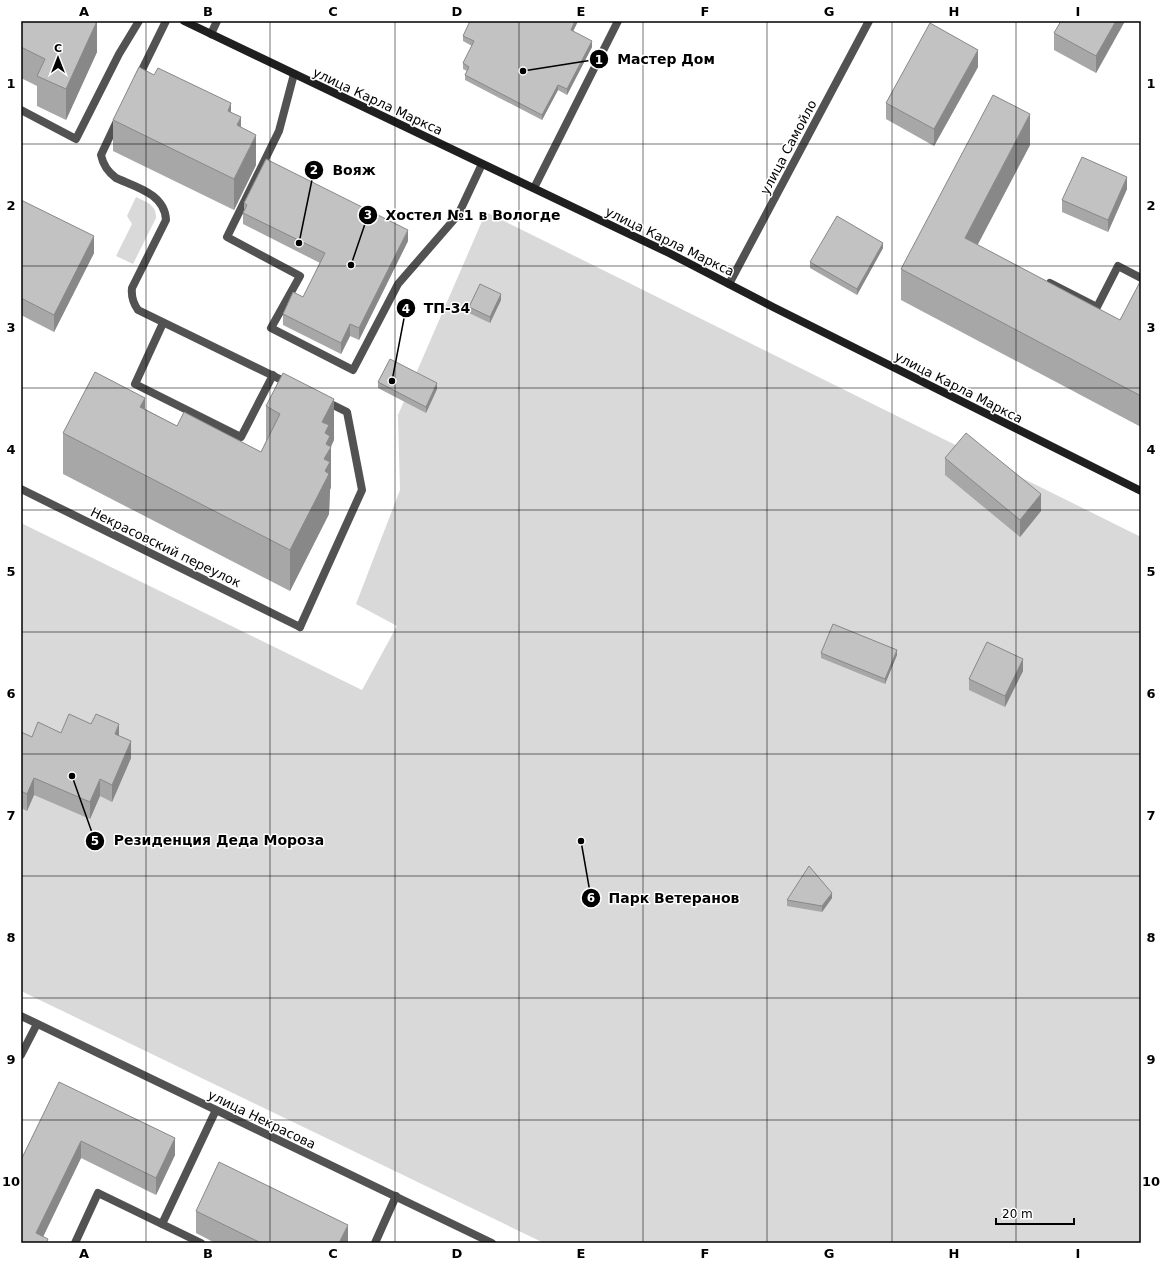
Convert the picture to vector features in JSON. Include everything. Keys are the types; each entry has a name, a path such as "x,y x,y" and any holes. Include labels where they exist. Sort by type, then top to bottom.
{"street":[{"path":"21,110 76,139 119,54 139,21"},
{"path":"134,87 166,21"},
{"name":"улица Карла Маркса","path":"184,21 670,253 1141,491"},
{"path":"211,34 217,21"},
{"path":"534,188 618,21"},
{"name":"улица Самойло","path":"729,284 869,21"},
{"path":"294,74 279,131 227,237 300,276 271,328 353,370 398,284 458,214 482,164"},
{"path":"120,114 101,155 102,162 110,173 157,198 164,208 166,220 132,288 135,306 138,310 163,323 300,389"},
{"path":"1044,280 1097,307 1118,266 1141,278"},
{"path":"163,323 135,384 241,437 273,376"},
{"name":"Некрасовский переулок","path":"21,489 300,627 362,490 347,412 320,398"},
{"name":"улица Некрасова","path":"21,1016 492,1243"},
{"path":"21,1056 37,1024"},
{"path":"162,1224 216,1110"},
{"path":"75,1243 98,1193 201,1243"},
{"path":"375,1243 396,1196"}],"shaded area":[{"path":"136,197 147,202 153,207 156,218 133,264 116,256 132,224 127,216"},
{"path":"486,212 1141,537 1141,1243 544,1243 21,991 21,523 362,690 397,626 356,604 400,490 398,415"}],"building":[{"path":"21,21 97,21 66,89 37,76 45,59 21,47"},
{"path":"470,21 575,21 571,30 592,41 567,89 558,85 542,115 465,75 469,67 463,63 474,41 463,36"},
{"path":"1061,21 1116,21 1096,56 1054,33"},
{"path":"930,23 978,50 934,129 886,103"},
{"path":"139,67 154,75 158,68 231,103 228,111 241,117 237,125 256,135 234,179 113,120"},
{"path":"993,95 1030,114 965,238 1120,320 1141,280 1141,396 901,269"},
{"path":"1082,157 1127,177 1108,220 1062,200"},
{"path":"266,159 408,230 359,328 350,324 341,343 283,314 293,292 303,297 325,253 243,213 247,205 244,203"},
{"path":"21,200 94,236 54,315 21,298"},
{"path":"837,216 883,243 857,289 810,262"},
{"path":"480,284 501,294 490,317 469,307"},
{"path":"390,359 437,383 426,407 378,382"},
{"path":"95,372 145,398 140,407 177,426 184,412 261,452 280,414 266,406 283,373 334,399 322,422 329,425 325,433 330,436 326,444 331,447 324,459 330,462 325,471 329,474 290,550 63,433"},
{"path":"966,433 1041,494 1020,520 945,458"},
{"path":"833,624 897,650 885,679 821,653"},
{"path":"987,642 1023,659 1005,696 969,679"},
{"path":"69,714 91,724 96,714 119,724 115,734 131,741 112,785 100,779 90,802 34,778 27,794 21,791 21,732 32,737 38,722 61,733"},
{"path":"809,866 832,893 822,906 787,900"},
{"path":"59,1082 175,1138 156,1178 81,1141 36,1233 48,1239 46,1243 21,1243 21,1160"},
{"path":"219,1162 348,1225 339,1243 261,1243 196,1211"}],"place":[{"name":"Мастер Дом","path":"523,71"},
{"name":"Вояж","path":"299,243"},
{"name":"Хостел №1 в Вологде","path":"351,265"},
{"name":"ТП-34","path":"392,381"},
{"name":"Резиденция Деда Мороза","path":"72,776"},
{"name":"Парк Ветеранов","path":"581,841"}]}
